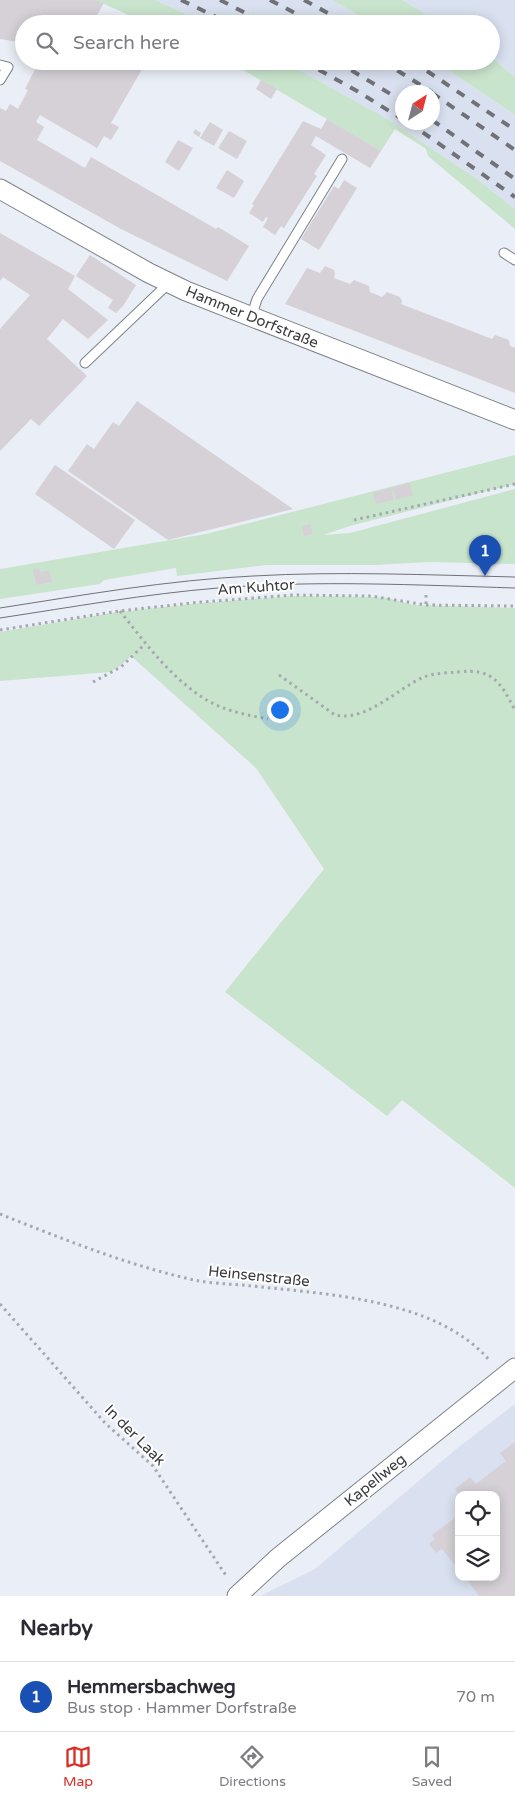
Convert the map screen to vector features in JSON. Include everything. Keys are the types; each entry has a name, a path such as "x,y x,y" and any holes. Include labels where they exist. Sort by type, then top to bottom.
{"street":[{"name":"Hammer Dorfstraße","path":"0,190 169,283 251,318 515,420"},
{"name":"Kapellweg","path":"238,1595 278,1558 509,1372"}],"lane":[{"path":"0,65 8,67 0,80"},
{"path":"251,318 257,299 342,159"},
{"path":"504,253 515,260"},
{"path":"85,363 169,283"}],"path":[{"path":"354,520 515,484"},
{"name":"Am Kuhtor","path":"0,630 119,611 293,595 371,596 426,604 515,606"},
{"path":"426,595 426,604"},
{"path":"119,611 145,644 178,678 206,700 244,715 268,719"},
{"path":"93,682 121,667 145,644"},
{"path":"279,675 335,715 345,717 365,711 425,676 470,670 491,675 500,683 515,710"},
{"name":"Heinsenstraße","path":"0,1214 61,1238 158,1271 196,1280 374,1302 417,1314 455,1331 509,1372"},
{"name":"In der Laak","path":"0,1304 105,1423 153,1466 238,1595"}],"shaded area":[{"path":"155,0 332,0 358,15 188,15"},
{"path":"402,0 515,0 515,77 500,64 500,15 427,15"},
{"path":"299,70 448,70 515,115 515,209 477,179 404,130 440,130 440,85 395,85 395,124"},
{"path":"515,1404 515,1596 260,1596 315,1569 455,1450"}],"green space":[{"path":"95,0 155,0 188,15 129,15"},
{"path":"332,0 402,0 427,15 358,15"},
{"path":"500,64 515,77 515,115 448,70 500,70"},
{"path":"243,70 299,70 389,120 395,124 395,129 381,151"},
{"path":"397,130 404,130 477,179 515,209 515,229 428,156 426,149"},
{"path":"515,455 515,484 350,526 323,535 350,533 515,489 515,564 429,562 375,565 266,565 177,576 176,568 104,580 100,584 0,599 0,569 206,534"},
{"path":"293,596 372,597 387,598 414,605 515,608 515,1188 402,1100 387,1116 225,992 324,869 256,768 131,656 110,672 0,681 0,632 118,612"}],"building":[{"path":"0,0 95,0 104,3 97,15 15,15 15,42 0,39"},
{"path":"35,70 142,70 111,123 119,127 111,140 104,136 97,148 40,115 36,122 44,127 37,140 85,168 91,157 249,246 227,281 121,229 0,161 0,108 6,111 10,104 18,109 28,90 25,89"},
{"path":"261,80 277,89 271,99 256,89"},
{"path":"327,119 381,151 370,168 316,136 311,145 326,155 314,174 317,176 284,228 281,226 275,235 263,227 268,218 266,217 263,222 249,213 254,205 252,204 303,121 321,129"},
{"path":"210,122 223,130 214,146 200,138"},
{"path":"195,129 201,133 199,137 193,133"},
{"path":"229,131 247,141 237,159 218,148"},
{"path":"178,140 193,148 179,171 165,162"},
{"path":"227,170 244,181 234,198 216,188"},
{"path":"344,180 357,188 319,250 301,239 334,186 339,189"},
{"path":"0,233 75,276 68,289 108,320 88,339 63,319 47,339 87,376 39,426 31,419 0,451 0,329 30,295 3,277 0,281"},
{"path":"90,255 136,285 123,306 116,313 108,308 113,300 76,276"},
{"path":"325,266 334,270 334,278 350,284 354,280 369,286 370,292 382,297 387,292 400,297 401,304 492,339 495,335 509,340 510,346 515,348 515,393 285,304 307,268 320,273"},
{"path":"137,401 293,509 168,540 68,471 87,444 94,449 113,422 119,426"},
{"path":"55,465 135,520 114,549 35,494"},
{"path":"410,483 413,495 396,500 392,488"},
{"path":"391,488 394,500 376,504 373,493"},
{"path":"310,524 313,534 304,536 302,526"},
{"path":"39,568 40,572 49,571 52,582 36,585 33,569"},
{"path":"515,1442 515,1596 479,1596 468,1581 500,1581 500,1491 457,1491 455,1489 470,1477 476,1484 506,1461 500,1453"},
{"path":"455,1518 455,1565 443,1550 441,1549 436,1553 429,1544 435,1539 432,1535"}],"tram line":[{"path":"0,608 158,584 253,576 417,574 515,577"},
{"path":"0,618 109,601 218,588 292,584 515,588"}],"railway":[{"path":"181,0 212,15"},
{"path":"220,0 249,15"},
{"path":"270,0 299,15"},
{"path":"304,0 332,15"},
{"path":"319,70 395,115"},
{"path":"351,70 395,97"},
{"path":"397,70 421,85"},
{"path":"425,70 515,130"},
{"path":"440,98 515,150"},
{"path":"440,126 515,179"},
{"path":"419,130 515,197"}],"place":[{"name":"Hemmersbachweg","path":"485,576"}]}
